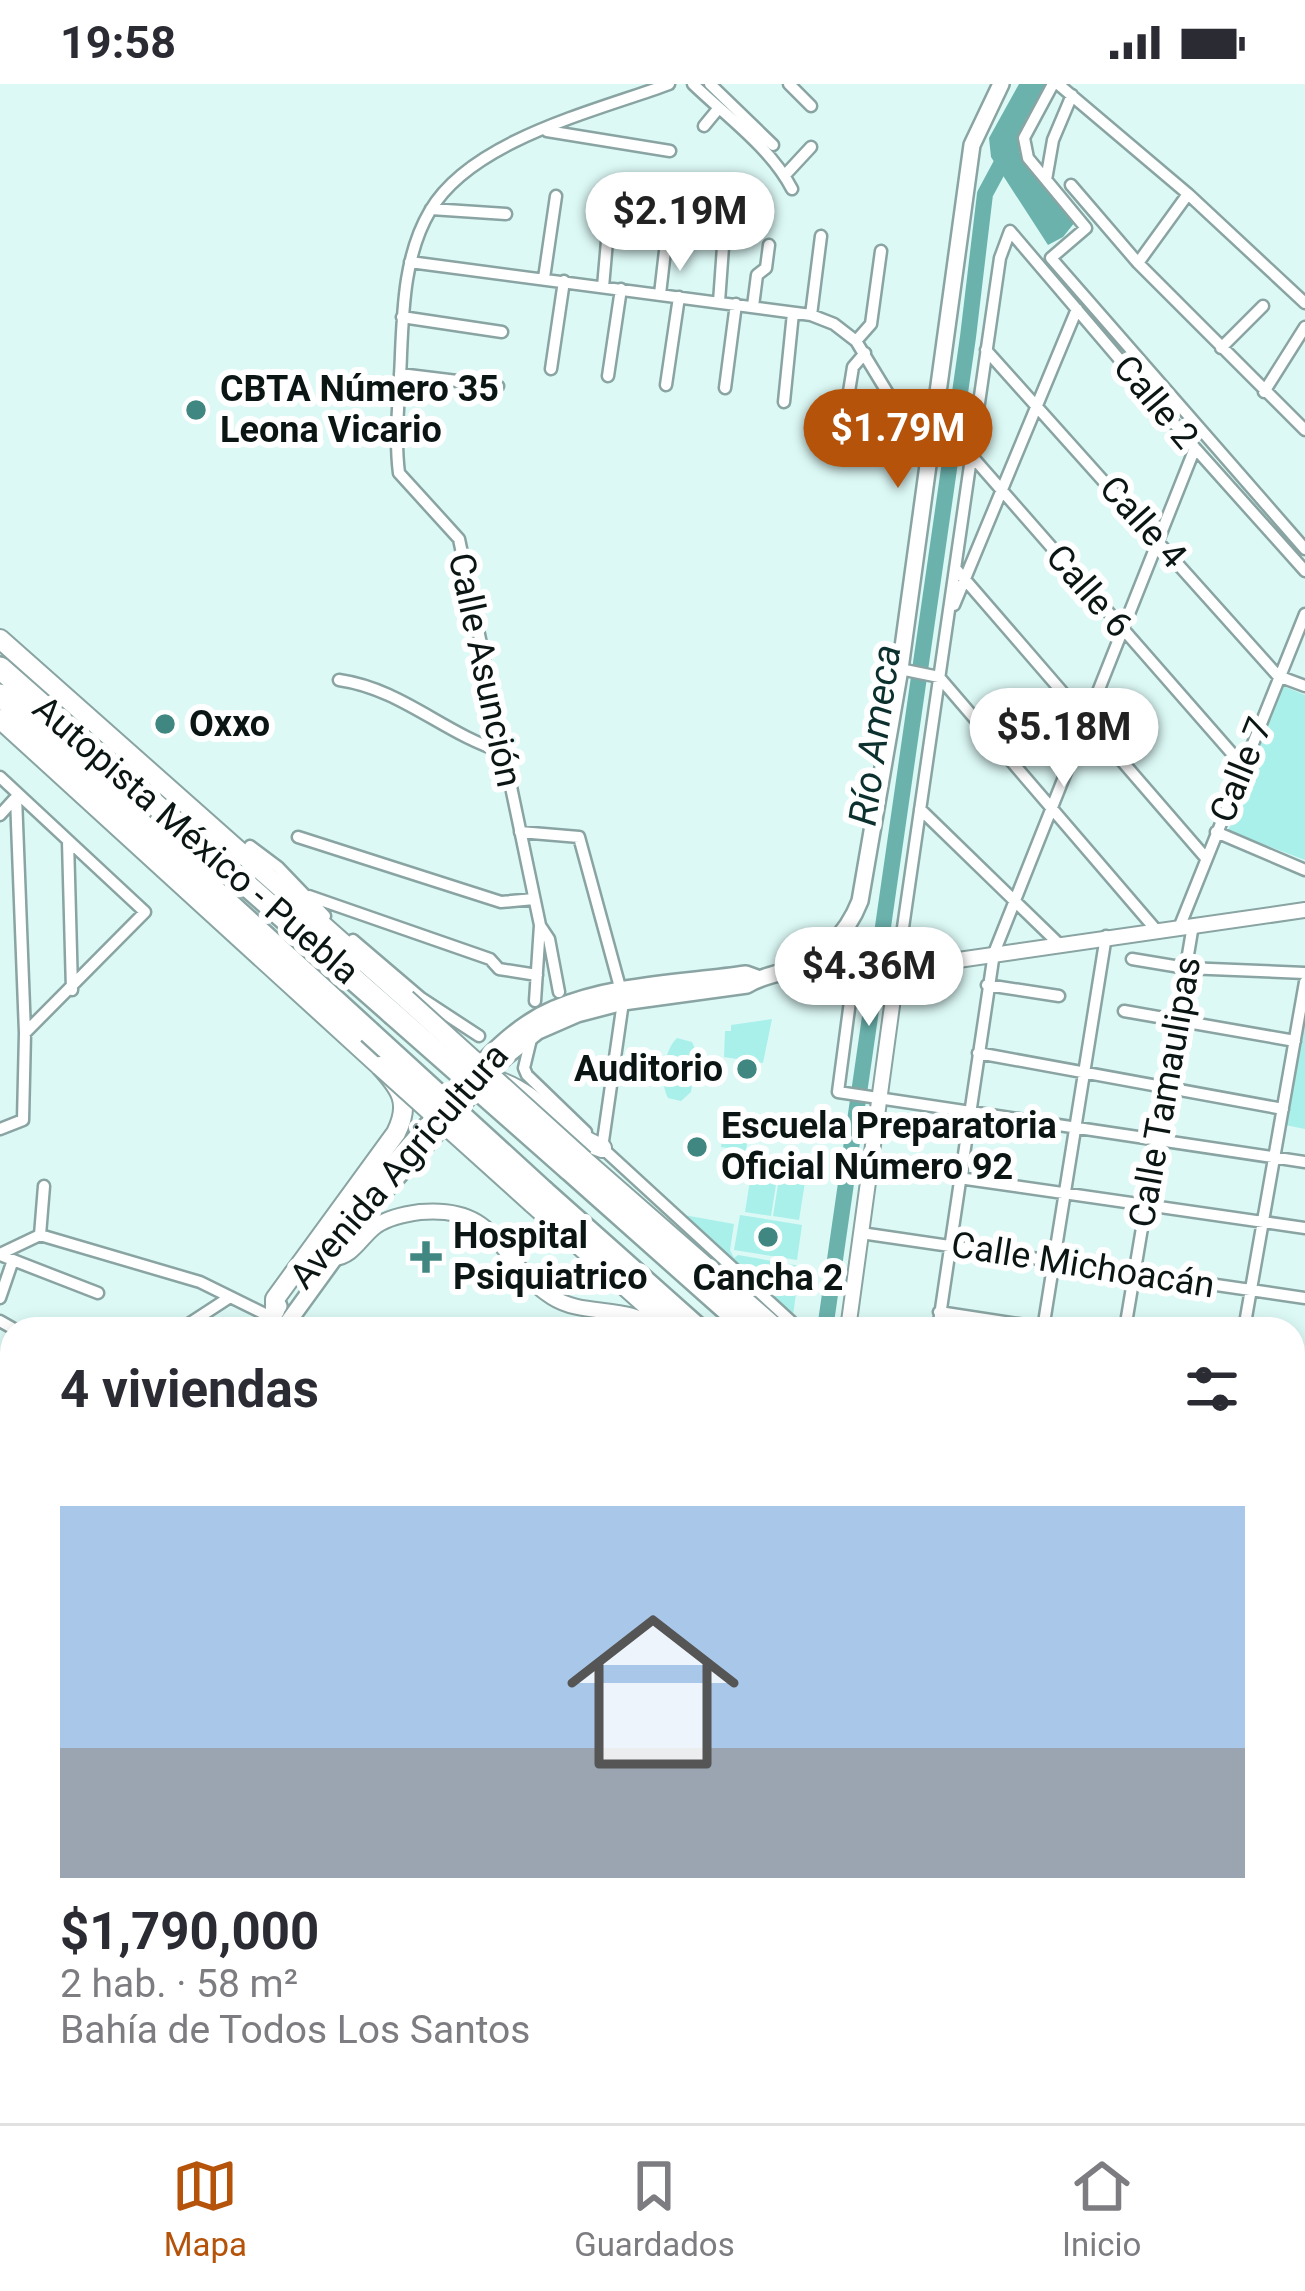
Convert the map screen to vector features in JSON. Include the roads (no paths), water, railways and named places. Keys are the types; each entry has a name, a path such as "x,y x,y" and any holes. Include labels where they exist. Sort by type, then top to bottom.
{"highway":[{"path":"0,639 327,924 399,1006 497,1081 737,1317"},
{"name":"Autopista México - Puebla","path":"0,668 578,1156"},
{"name":"Autopista México - Puebla","path":"0,695 369,1032 538,1198"},
{"path":"0,719 380,1066 683,1317"},
{"path":"273,1317 275,1299 401,1123 402,1092 380,1066"},
{"path":"578,1156 602,1148"},
{"path":"578,1156 774,1317"},
{"path":"538,1198 661,1317"}],"main road":[{"path":"764,977 827,951 860,901 903,669 972,146 1001,84"},
{"path":"845,929 859,970"},
{"name":"Avenida Agricultura","path":"277,1317 365,1194 496,1047 553,1009 746,974 764,977"},
{"name":"Avenida Agricultura","path":"278,1317 504,1058 532,1035 622,997"}],"street":[{"name":"Calle Asunción","path":"535,1001 540,926 459,539 399,473 400,374 410,262 430,209 475,165 544,131 669,84"},
{"path":"693,84 792,188"},
{"path":"710,84 773,145"},
{"path":"789,84 811,106"},
{"path":"1305,303 1188,194 1056,84 1024,138 1028,158 1083,231 1056,254 1069,281 1305,549"},
{"path":"1046,180 1053,140 1072,95"},
{"path":"704,126 718,109"},
{"path":"544,131 670,151"},
{"path":"784,176 811,147"},
{"path":"1071,185 1138,263 1305,430"},
{"path":"1138,263 1188,194"},
{"path":"544,278 556,196"},
{"path":"603,287 610,207"},
{"path":"660,294 670,208"},
{"path":"430,209 506,214"},
{"name":"Calle 2","path":"986,350 1000,258 1010,231 1305,571"},
{"path":"811,316 821,236"},
{"path":"753,306 757,275 766,268 770,245"},
{"path":"719,302 723,247"},
{"path":"856,341 871,323 880,251"},
{"path":"410,262 811,316 834,324 856,341 912,433 934,449 964,453"},
{"path":"550,369 564,281"},
{"path":"1067,297 1069,281"},
{"path":"608,376 620,289"},
{"path":"666,385 680,297"},
{"path":"725,388 736,304"},
{"path":"1221,349 1263,306"},
{"path":"947,622 1078,309"},
{"path":"784,402 794,313"},
{"path":"403,317 502,332"},
{"path":"1264,392 1305,327"},
{"path":"850,1317 875,1098 920,809 933,675 955,568 964,453 986,350"},
{"name":"Calle 4","path":"986,350 1278,676 1305,686"},
{"path":"845,416 853,367 865,352"},
{"path":"400,374 498,386"},
{"path":"939,1317 994,953 1195,448"},
{"name":"Calle 6","path":"964,453 1243,766"},
{"path":"955,568 1205,856"},
{"name":"Calle 7","path":"1186,926 1205,856 1305,614"},
{"path":"903,669 933,675 1157,932"},
{"path":"339,680 377,687 478,744 503,752"},
{"path":"0,777 146,912 25,1034"},
{"path":"0,815 17,796"},
{"path":"0,1130 23,1120 17,796"},
{"path":"920,809 1058,943"},
{"path":"520,832 579,837 622,997 602,1148"},
{"path":"1216,832 1305,870"},
{"path":"298,837 501,902 534,899"},
{"path":"68,842 72,990"},
{"path":"250,846 308,895 327,924 421,998 479,1036"},
{"path":"308,895 490,958 500,968 536,975"},
{"path":"764,977 893,970 1305,910"},
{"name":"Calle Asunción","path":"540,926 549,939 559,992"},
{"name":"Calle Tamaulipas","path":"1127,1317 1186,968 1186,926"},
{"path":"1047,1317 1106,936"},
{"path":"1132,959 1305,978 1246,1317"},
{"path":"859,970 842,1093 1305,1162"},
{"path":"987,985 1059,996"},
{"path":"1124,1011 1295,1041"},
{"path":"532,1035 526,1075 776,1317"},
{"path":"978,1052 1283,1109"},
{"path":"959,1178 1305,1228"},
{"path":"40,1234 44,1186"},
{"path":"334,1258 344,1257 371,1229 397,1216 464,1215 486,1227 532,1282 563,1304 632,1317"},
{"name":"Calle Michoacán","path":"861,1232 1305,1298"},
{"path":"4,1256 40,1234 200,1282 264,1317"},
{"path":"4,1256 98,1294"},
{"path":"0,1298 4,1256"},
{"path":"200,1317 230,1297"},
{"path":"939,1312 970,1317"}],"waterway":[{"name":"Río Ameca","path":"827,1317 985,194 1006,155"}],"place":[{"name":"CBTA Número 35 Leona Vicario","path":"196,410"},
{"name":"Oxxo","path":"165,724"},
{"name":"Auditorio","path":"747,1069"},
{"name":"Escuela Preparatoria Oficial Número 92","path":"697,1147"},
{"name":"Cancha 2","path":"768,1237"},
{"name":"Hospital Psiquiatrico","path":"426,1257"}]}
